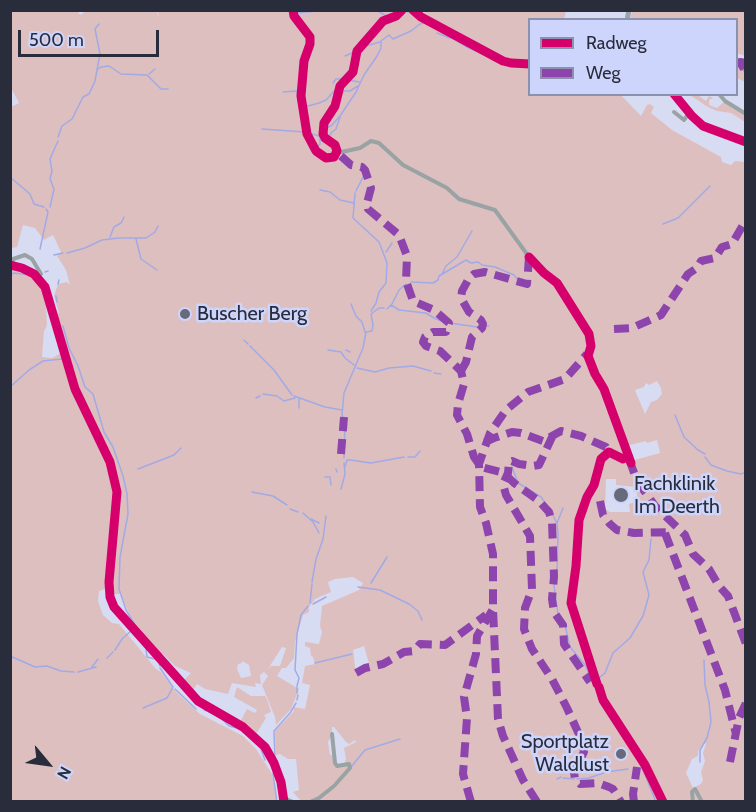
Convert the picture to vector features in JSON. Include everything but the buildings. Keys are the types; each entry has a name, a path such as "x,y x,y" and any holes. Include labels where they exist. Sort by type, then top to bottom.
{"main road":[{"path":"676,96 696,121 709,129 746,142"},
{"path":"12,265 22,267 34,274 47,292 75,389 110,462 116,484 116,501 109,591 116,611 198,701 256,737 274,763 284,800"}],"street":[{"path":"292,10 309,37 310,44 304,61 300,96 307,134 316,151 323,157 332,158 337,153 360,148 371,141 379,143 403,165 447,188 459,200 495,210 529,257"},
{"path":"337,153 337,147 325,138 323,129 326,119 335,106 340,86 352,72 360,46 383,21 396,16 402,10"},
{"path":"413,10 421,17 504,61 528,64"},
{"path":"721,96 746,114"},
{"path":"674,112 684,120 689,113"},
{"path":"12,265 13,259 25,255 32,259 41,274"},
{"path":"310,801 319,798 334,786 350,768 349,764 337,766 335,763 332,734"},
{"path":"693,801 692,792 695,789 702,801"},
{"path":"284,800 293,801"}],"shaded area":[{"path":"77,10 81,11 78,13 81,15 84,12 82,11 156,11 160,18 157,11 417,10 417,13 419,11 424,13 426,10 566,11 564,18 528,18 528,96 622,96 641,116 650,104 654,107 651,113 672,130 721,157 722,162 731,165 735,161 745,162 745,801 693,801 691,795 691,802 312,801 319,799 333,788 351,767 349,763 344,764 346,759 344,748 356,742 355,740 349,744 332,727 332,735 328,742 330,755 336,766 349,764 349,768 319,798 301,801 293,792 299,790 296,759 276,755 275,731 294,711 293,707 305,709 310,685 302,683 305,666 315,664 310,648 305,646 305,642 319,644 322,632 320,626 322,606 359,590 363,583 353,577 328,582 331,592 315,599 309,607 309,612 303,615 295,642 294,658 286,668 282,668 277,676 299,689 291,709 276,725 262,685 268,676 264,672 260,675 261,684 255,683 256,687 232,683 228,694 205,689 197,684 192,692 182,682 191,673 175,666 163,654 158,656 124,618 130,615 120,594 111,594 118,489 109,456 76,388 56,314 59,313 54,296 58,284 67,282 70,285 66,270 57,256 61,252 53,235 44,240 35,228 23,225 17,247 11,248 11,107 19,103 11,88 11,11","holes":["657,381 662,394 657,400 651,402 645,414 635,390 644,387 646,383 649,385","657,440 660,453 631,461 626,446 646,441 647,443","606,479 616,479 616,485 636,487 638,501 629,504 630,512 610,512 605,509","364,646 370,667 356,674 353,650","282,647 286,648 280,666 271,666 268,669","242,661 249,665 251,676 241,678 237,669 238,664","704,742 706,744 703,753 705,761 701,772 703,780 701,784 693,788 686,773 692,759 698,756 698,751"]},
{"path":"632,11 745,11 745,56 738,53 738,18 630,18"},
{"path":"738,56 745,65 745,82 738,78"},
{"path":"692,96 699,96 706,101 709,96 713,98 709,100 709,105 717,108 725,101 745,114 745,122 731,113 708,107"},
{"path":"10,266 31,273 44,287 47,325 44,331 42,357 52,358 63,352 71,380 104,450 115,489 108,588 99,591 98,601 103,615 112,623 119,624 177,693 200,714 243,736 256,749 272,774 277,801 11,801"},
{"path":"237,687 251,696 265,696 267,699 271,712 264,715 266,718 256,734 240,722 247,709 255,713 257,710 234,697"}],"waterway":[{"path":"296,13 328,10"},
{"path":"376,10 388,17"},
{"path":"405,11 413,13"},
{"path":"325,129 340,116 377,56 381,48 381,41 389,35 393,39 426,22 467,47 500,62"},
{"path":"58,137 62,126 72,119 83,97 89,94 95,81 100,54 95,29 99,24"},
{"path":"437,33 450,38"},
{"path":"362,47 380,42"},
{"path":"345,56 356,48"},
{"path":"98,69 109,66 121,74 147,75 161,89 168,89"},
{"path":"149,74 155,69"},
{"path":"333,83 336,79 343,79"},
{"path":"348,80 359,82"},
{"path":"341,91 350,91 358,86"},
{"path":"304,105 308,106 326,100 335,90"},
{"path":"283,92 297,91 299,105"},
{"path":"329,138 336,129 340,117"},
{"path":"262,129 305,132"},
{"path":"309,133 319,136 321,131"},
{"path":"317,148 320,144 320,135"},
{"path":"50,207 54,189 50,179 52,171 50,159 58,141"},
{"path":"356,191 365,173"},
{"path":"10,177 30,194 34,204 44,207"},
{"path":"663,224 678,218 710,186"},
{"path":"320,190 330,192 340,200 354,203"},
{"path":"355,193 353,218 379,242 387,263 386,283 379,292 371,311"},
{"path":"40,249 48,212 46,209"},
{"path":"110,237 114,227 121,223 124,217"},
{"path":"67,253 102,240 146,238 155,232 158,226"},
{"path":"442,274 446,266 457,257 472,231"},
{"path":"136,239 141,259 157,270"},
{"path":"386,252 392,243"},
{"path":"54,255 63,253"},
{"path":"411,282 433,283 438,280 439,276 466,260 495,267 525,281"},
{"path":"10,275 14,273 30,275"},
{"path":"58,284 59,280"},
{"path":"387,309 399,290 406,284"},
{"path":"56,296 57,302"},
{"path":"351,304 365,332"},
{"path":"391,305 399,310 426,313 446,323"},
{"path":"344,458 345,421 342,415 344,393 363,348 366,332 372,331 371,314 379,308 384,308"},
{"path":"450,323 477,327 481,325"},
{"path":"63,326 69,348 85,387 93,394 104,432 113,447 123,476 128,514 120,557 119,589 126,610 149,642"},
{"path":"244,340 248,344"},
{"path":"250,346 274,370 292,395"},
{"path":"328,350 341,352 354,365"},
{"path":"346,350 350,352"},
{"path":"10,387 43,361 62,359"},
{"path":"357,368 375,372 413,366 431,371"},
{"path":"434,373 441,374"},
{"path":"263,394 277,396 284,401 295,398"},
{"path":"256,398 260,396"},
{"path":"294,396 325,407 342,410"},
{"path":"299,398 299,408"},
{"path":"675,415 684,437 705,454"},
{"path":"138,469 174,455 181,448"},
{"path":"408,457 415,457 420,451"},
{"path":"345,467 347,460 371,463 404,457"},
{"path":"705,457 711,465 727,471 741,474 746,472"},
{"path":"341,489 345,474 344,463"},
{"path":"512,467 518,483 541,497 550,510"},
{"path":"325,477 330,477 331,485"},
{"path":"252,492 273,496 287,505"},
{"path":"557,523 563,508"},
{"path":"290,509 298,512"},
{"path":"303,513 313,522 319,533"},
{"path":"552,513 558,533 557,575 554,586 558,614 565,625 570,647 586,666 595,684 600,702 618,729"},
{"path":"312,582 316,559 323,539 326,516"},
{"path":"311,519 319,523"},
{"path":"599,678 605,673 613,653 630,638 643,616 649,595 643,572 649,560 651,539"},
{"path":"371,583 387,557"},
{"path":"310,603 312,584"},
{"path":"358,587 380,590 409,604 418,611 422,620"},
{"path":"313,604 326,597"},
{"path":"297,686 299,678 295,670 297,634 301,615 308,606"},
{"path":"115,650 131,631"},
{"path":"146,649 147,657 158,662"},
{"path":"107,658 113,652"},
{"path":"315,663 352,654"},
{"path":"10,656 35,667 47,666 61,671 74,672"},
{"path":"92,667 98,659"},
{"path":"700,762 700,750 707,738 711,722 705,685 704,660"},
{"path":"78,672 96,667"},
{"path":"160,668 173,687"},
{"path":"143,708 167,698 173,687"},
{"path":"297,687 297,693"},
{"path":"175,689 196,709"},
{"path":"297,700 298,695"},
{"path":"275,760 274,731 296,703"},
{"path":"209,712 220,717 229,726 241,729"},
{"path":"351,767 365,750 400,739"},
{"path":"259,744 265,760"},
{"path":"641,765 656,802"},
{"path":"577,779 628,769"},
{"path":"274,771 277,802"},
{"path":"557,779 561,777"},
{"path":"563,778 574,779"}],"marked path":[{"path":"744,69 740,62 746,63"},
{"path":"341,156 351,165 362,167 365,170 371,188 367,203 368,209 399,235 407,256 406,281 413,301 434,310 449,323 446,332 433,332 425,337 423,342 426,346 440,351 461,371 464,384 457,415 467,434 474,457 481,467 504,473 549,512 552,522 554,612 563,625 564,644 590,682"},
{"path":"614,329 632,328 661,315 688,274 697,268 701,261 715,258 722,247 732,244 743,225"},
{"path":"461,371 466,362 472,337 482,328 483,324 469,312 461,298 469,278 474,274 485,272 527,284 529,257"},
{"path":"537,802 523,780 503,736 498,719 493,554 480,507 479,464 490,433 506,410 528,392 565,379 587,354"},
{"path":"341,454 344,417"},
{"path":"485,442 512,432 543,441 561,431 581,436 606,447 609,452"},
{"path":"553,435 539,465 509,462 508,473 503,484 506,495 530,536 532,589 525,608 524,629 532,649 552,679 582,741 584,752 574,772 575,779 580,784 598,783 609,787 613,789 621,802"},
{"path":"629,459 637,481 656,507 685,535 693,554 709,569 728,596 746,644"},
{"path":"600,501 603,515 617,530 634,533 671,532"},
{"path":"665,533 725,690 736,734"},
{"path":"471,802 463,774 467,718 464,697 476,654 477,636 493,609"},
{"path":"356,673 365,668 383,664 404,652 414,651 420,644 445,645 486,615"},
{"path":"730,762 739,718 746,703"},
{"path":"634,802 637,767"}],"cycle path":[{"path":"293,10 294,16 310,37 304,61 301,96 307,134 316,151 326,158 334,157 337,151 335,145 323,134 324,123 335,106 340,86 353,72 357,51 383,21 396,16 402,10"},
{"path":"413,10 421,17 503,61 528,64"},
{"path":"676,96 703,126 746,142"},
{"path":"529,257 557,283 589,334 591,346 588,356 604,389 631,463"},
{"path":"10,265 34,274 45,287 75,389 110,462 117,492 109,582 110,597 114,607 198,701 243,727 265,747 281,782 284,802"},
{"path":"597,684 571,603 579,520 594,485 601,459 609,452 623,459 628,456"},
{"path":"599,687 603,700 645,765 663,802"}],"place":[{"name":"Buscher Berg","path":"185,314"},
{"name":"Fachklinik Im Deerth","path":"621,495"},
{"name":"Sportplatz Waldlust","path":"621,754"}]}
